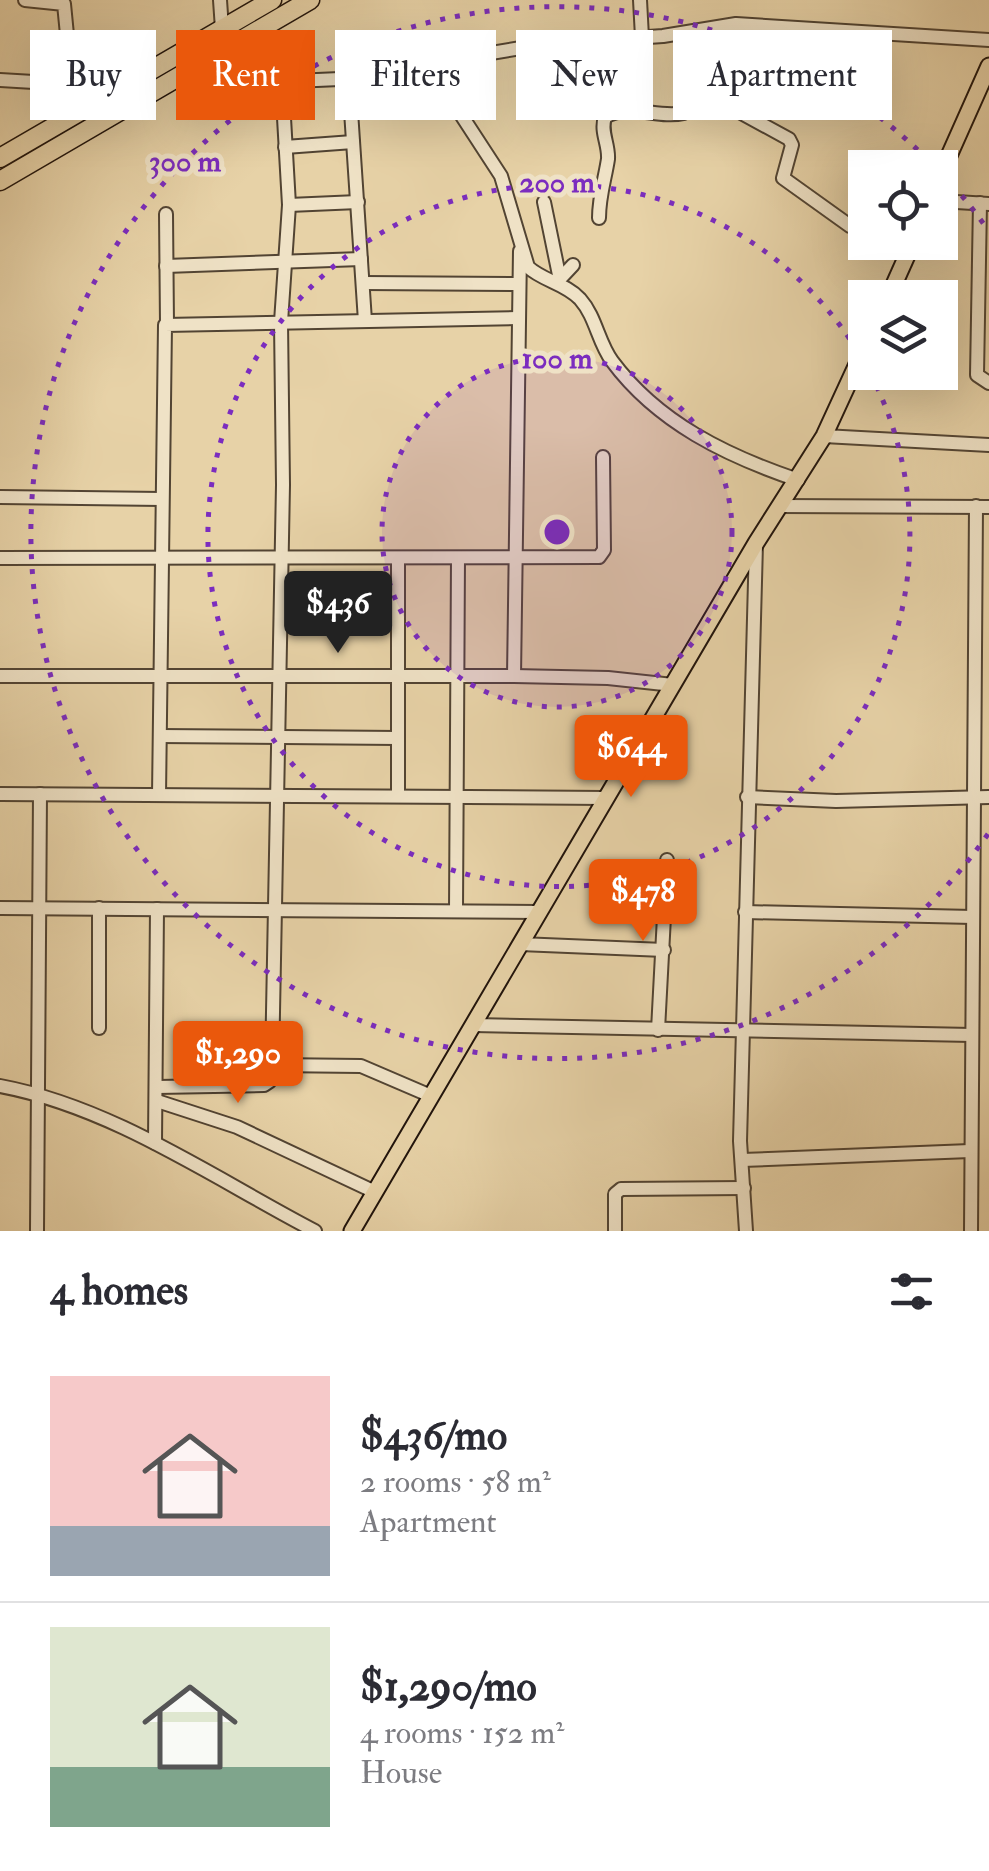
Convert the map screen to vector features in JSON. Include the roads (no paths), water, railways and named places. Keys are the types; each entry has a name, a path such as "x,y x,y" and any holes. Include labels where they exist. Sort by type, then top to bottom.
{"highway":[{"path":"156,68 272,0"},
{"path":"0,180 310,0"},
{"path":"0,158 66,120"}],"main road":[{"path":"952,150 988,73"},
{"path":"352,1231 756,543 824,436 848,384"}],"street":[{"path":"24,0 64,4 67,30"},
{"path":"220,0 222,29"},
{"path":"640,0 642,30"},
{"path":"653,36 736,24 989,40"},
{"path":"0,80 30,82"},
{"path":"600,218 599,188 608,154 602,129 605,117 630,109 666,116 684,113 703,92 789,139 792,146 784,178 848,225"},
{"path":"157,1094 264,1085 271,1079 282,559 281,322 288,205 284,120"},
{"path":"352,120 365,321"},
{"path":"465,120 501,176 520,248 532,271 558,279 583,303 611,360 668,416 734,458 798,480"},
{"path":"286,146 353,142"},
{"path":"288,205 358,202"},
{"path":"544,202 558,279"},
{"path":"958,202 984,204 983,324 977,375 989,383"},
{"path":"159,795 166,214"},
{"path":"514,676 520,248"},
{"path":"166,266 361,259"},
{"path":"558,279 573,265"},
{"path":"362,283 518,284"},
{"path":"166,324 517,318"},
{"path":"824,436 989,445"},
{"path":"0,558 602,555 603,457"},
{"path":"0,497 162,499"},
{"path":"780,506 983,506 982,797 973,910 971,1231"},
{"path":"746,1231 742,1030 756,543"},
{"path":"398,558 398,796"},
{"path":"456,911 458,558"},
{"path":"0,676 514,676 672,685"},
{"path":"160,736 398,738"},
{"path":"0,794 606,798"},
{"path":"38,1231 40,794"},
{"path":"747,797 836,802 982,797"},
{"path":"658,1030 666,860"},
{"path":"745,912 973,910 989,904"},
{"path":"0,908 539,912"},
{"path":"98,1028 99,908"},
{"path":"155,1144 158,909"},
{"path":"520,944 664,950"},
{"path":"473,1024 972,1035"},
{"path":"272,1065 361,1066 431,1096"},
{"path":"0,1086 40,1097 155,1144 314,1231"},
{"path":"157,1094 375,1192"},
{"path":"742,1160 970,1151"},
{"path":"616,1231 614,1195 621,1189 744,1188"}]}
